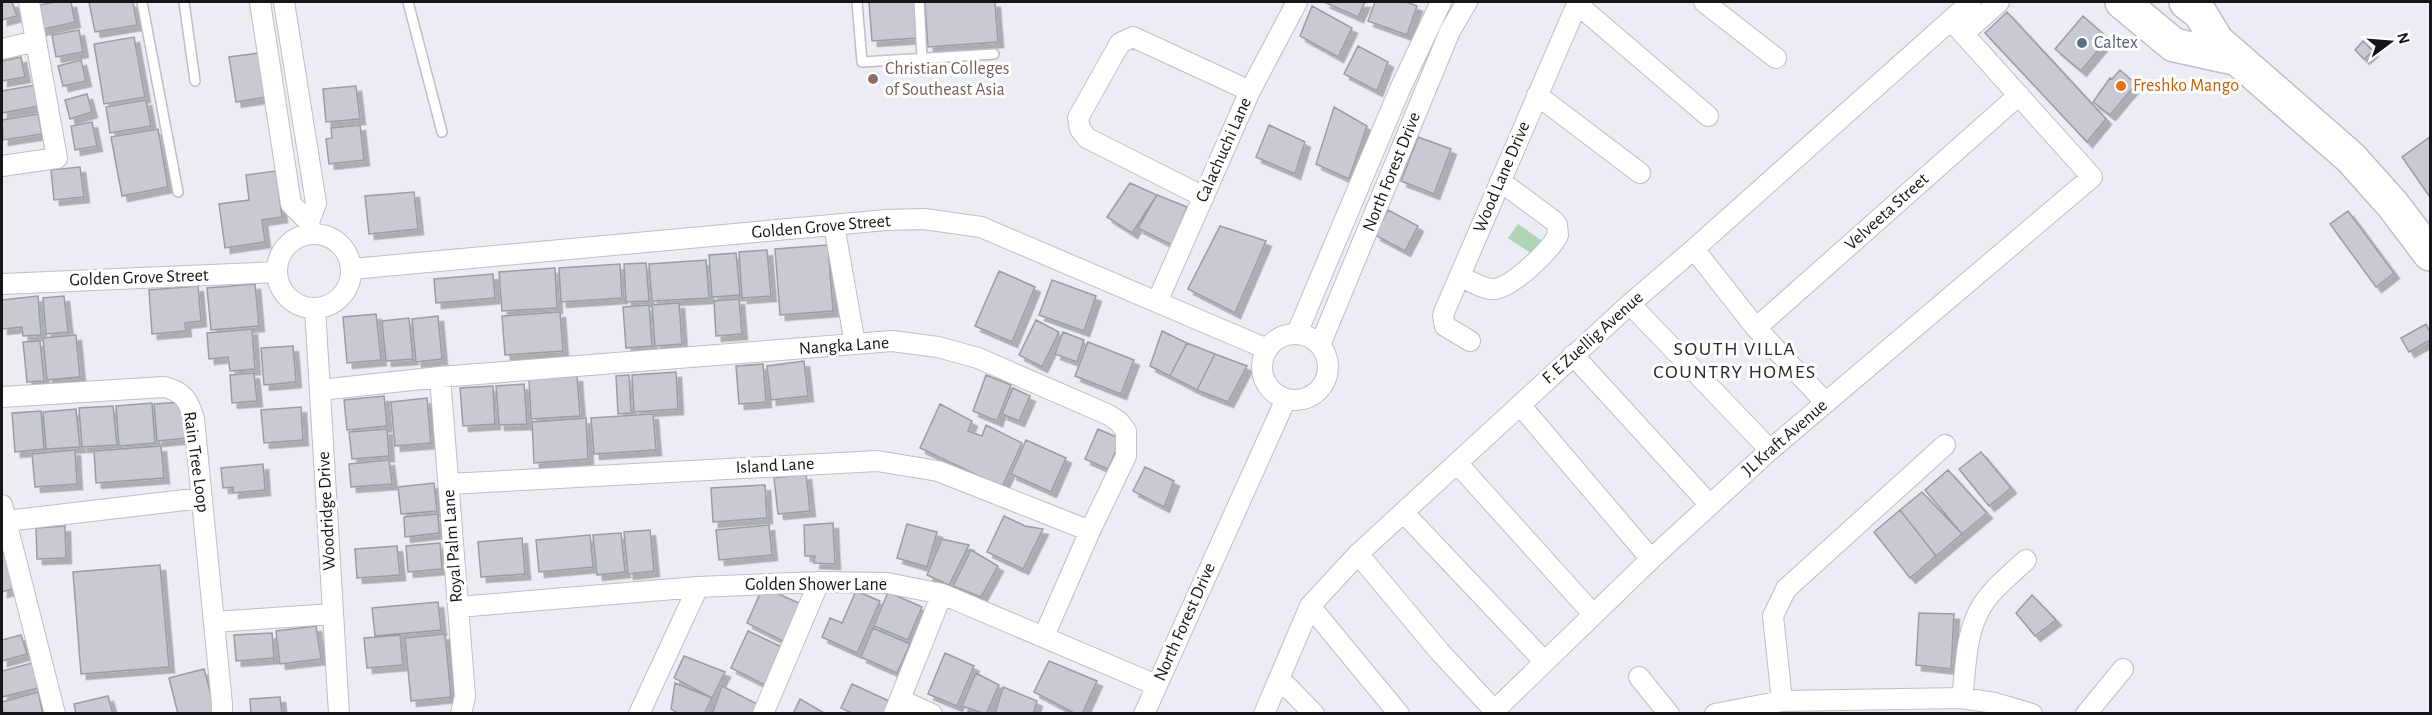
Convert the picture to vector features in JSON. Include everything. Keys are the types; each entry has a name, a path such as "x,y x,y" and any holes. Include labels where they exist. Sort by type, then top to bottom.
{"highway":[{"path":"2122,2 2174,45 2228,50"},
{"path":"2152,2 2186,30 2228,50"},
{"path":"2186,2 2200,13 2228,50 2351,158 2375,183 2430,254"},
{"path":"2213,2 2228,50"}],"street":[{"path":"2,166 57,158 29,2"},
{"path":"260,2 291,204 310,228 336,240 347,253 352,269 347,288 341,296 325,307 315,308 299,304 286,295 278,280 279,258 286,246 310,228 316,203 284,2"},
{"name":"Calachuchi Lane","path":"1157,302 1250,92 1297,2"},
{"name":"North Forest Drive","path":"1297,333 1400,89 1441,2"},
{"name":"North Forest Drive","path":"1320,345 1450,31 1467,2"},
{"path":"1704,2 1776,58"},
{"name":"F. E Zuellig Avenue","path":"1957,27 1971,2"},
{"name":"F. E Zuellig Avenue","path":"1264,714 1310,606 1358,554 1630,304 1957,27 1999,2"},
{"path":"1577,3 1708,116"},
{"name":"Wood Lane Drive","path":"1470,341 1449,330 1443,322 1445,310 1577,3"},
{"path":"1957,27 2019,95"},
{"path":"1204,197 1087,138 1080,129 1078,118 1120,43 1133,37 1250,92"},
{"path":"2,49 36,41"},
{"path":"1537,95 1640,173"},
{"name":"JL Kraft Avenue","path":"1493,712 1651,559 1770,450 2092,177 2019,95"},
{"name":"Velveeta Street","path":"1756,328 2019,95"},
{"path":"1460,276 1488,288 1495,289 1508,285 1550,247 1558,235 1554,220 1500,181"},
{"name":"Golden Grove Street","path":"352,269 834,225 924,219 981,227 1267,349"},
{"path":"834,225 855,344"},
{"path":"1694,249 1756,328 1826,403"},
{"name":"Golden Grove Street","path":"2,284 278,272"},
{"path":"1630,304 1770,450"},
{"name":"Woodridge Drive","path":"315,308 339,714"},
{"path":"1297,333 1306,335 1320,345 1329,365 1324,385 1307,399 1286,399 1272,392 1264,379 1262,363 1267,349 1283,336 1297,333"},
{"name":"Nangka Lane","path":"320,390 440,377 892,341 938,347 978,358 1109,415 1126,431 1128,443 1126,456 1044,636"},
{"path":"1573,355 1710,505"},
{"name":"Royal Palm Lane","path":"440,377 465,696 461,714"},
{"name":"Rain Tree Loop","path":"2,397 164,387 176,390 185,397 194,419 222,714"},
{"name":"North Forest Drive","path":"1144,714 1286,399"},
{"path":"1520,405 1651,559"},
{"path":"1782,701 1773,616 1786,589 1946,445"},
{"name":"Island Lane","path":"448,484 878,461 938,471 1090,531"},
{"path":"1456,463 1593,614"},
{"path":"55,714 4,513 202,498"},
{"path":"1404,513 1544,661"},
{"path":"1358,554 1493,712"},
{"path":"1962,698 1971,631 1979,611 1991,594 2026,560"},
{"path":"763,714 819,582"},
{"name":"Golden Shower Lane","path":"458,607 698,587 819,582 887,583 942,594 1156,685"},
{"path":"639,714 698,587"},
{"path":"932,714 897,707 942,594"},
{"path":"1310,606 1399,714"},
{"path":"214,622 333,614"},
{"path":"2086,714 2123,669"},
{"path":"1639,677 1669,714"},
{"path":"1279,678 1314,714"},
{"path":"1715,714 1782,701 1867,706 1962,698 1995,703 2032,714"}],"lane":[{"path":"142,2 178,192"},
{"path":"183,2 195,81"},
{"path":"408,2 442,132"},
{"path":"857,2 862,62 994,54"},
{"path":"919,2 922,58"}],"green space":[{"path":"1518,224 1541,240 1532,254 1508,238"}],"building":[{"path":"2,2 12,2 17,16 2,20"},
{"path":"71,2 75,22 40,30 35,6"},
{"path":"89,2 133,2 137,25 95,32"},
{"path":"869,2 915,2 918,38 872,41"},
{"path":"925,2 995,2 998,42 928,47"},
{"path":"1324,2 1365,2 1358,17"},
{"path":"1375,2 1406,2 1417,6 1407,35 1368,21"},
{"path":"1312,6 1352,28 1338,57 1300,36"},
{"path":"2007,12 2106,119 2087,142 1985,33"},
{"name":"Caltex","path":"2083,16 2108,38 2081,71 2055,49"},
{"path":"79,30 83,52 56,57 52,35"},
{"path":"134,37 145,97 104,104 94,44"},
{"path":"2363,41 2373,51 2364,59 2355,50"},
{"path":"1358,46 1388,62 1377,91 1344,74"},
{"path":"259,53 266,97 236,102 229,57"},
{"path":"21,57 25,77 2,81 2,61"},
{"path":"81,60 86,81 63,86 58,66"},
{"path":"2120,70 2136,84 2110,115 2093,102 2110,78 2112,79"},
{"path":"35,85 39,106 2,113 2,91"},
{"path":"356,86 360,119 326,122 323,89"},
{"path":"87,94 92,112 70,119 65,100"},
{"path":"146,100 151,126 110,133 106,107"},
{"path":"1334,107 1367,126 1349,179 1316,164"},
{"path":"38,114 42,134 3,140 2,120"},
{"path":"92,122 97,146 75,150 71,126"},
{"path":"360,125 364,160 329,164 326,139 332,138 331,128"},
{"path":"1269,125 1305,142 1295,174 1256,157"},
{"path":"158,129 168,187 122,196 111,137"},
{"path":"1418,137 1451,149 1434,194 1401,181"},
{"path":"2430,137 2430,197 2402,157"},
{"path":"80,167 84,197 54,200 51,170"},
{"path":"276,171 282,217 262,220 265,242 225,248 219,204 249,200 246,175"},
{"path":"1130,183 1157,195 1132,233 1107,217"},
{"path":"414,192 418,229 369,234 365,196"},
{"path":"1157,195 1187,207 1172,245 1138,228"},
{"path":"1388,210 1418,226 1405,251 1375,235"},
{"path":"2348,211 2394,273 2376,287 2330,224"},
{"path":"1220,226 1266,241 1235,313 1188,289"},
{"path":"828,245 833,311 780,315 775,249"},
{"path":"767,250 771,296 742,298 739,252"},
{"path":"736,253 740,295 712,297 709,255"},
{"path":"706,260 709,298 652,301 649,264"},
{"path":"646,263 649,301 626,302 624,264"},
{"path":"620,264 622,298 561,302 559,268"},
{"path":"555,268 557,308 502,311 499,272"},
{"path":"999,271 1035,287 1012,342 975,326"},
{"path":"493,274 495,298 436,303 434,279"},
{"path":"1052,280 1096,296 1084,331 1039,315"},
{"path":"255,284 259,326 211,330 207,288"},
{"path":"198,286 201,321 185,323 186,331 152,334 149,290"},
{"path":"38,296 41,335 23,336 22,327 2,329 2,300"},
{"path":"64,296 68,332 46,334 43,298"},
{"path":"739,299 742,334 716,336 714,301"},
{"path":"679,303 682,344 655,346 652,305"},
{"path":"649,305 652,346 626,348 623,307"},
{"path":"560,312 563,351 505,355 502,316"},
{"path":"376,314 381,360 347,363 343,317"},
{"path":"438,316 442,359 416,362 412,319"},
{"path":"409,318 413,359 386,361 382,321"},
{"path":"1036,320 1059,332 1042,367 1019,355"},
{"path":"2426,324 2430,332 2430,340 2409,352 2401,338"},
{"path":"252,329 255,369 230,371 228,357 209,359 207,333"},
{"path":"1162,331 1187,343 1170,376 1150,366"},
{"path":"1063,332 1084,340 1077,362 1055,354"},
{"path":"76,335 80,377 47,380 43,338"},
{"path":"40,341 44,381 27,382 23,342"},
{"path":"1088,342 1134,360 1121,394 1075,376"},
{"path":"1187,343 1215,354 1197,390 1170,376"},
{"path":"293,346 296,382 264,385 261,348"},
{"path":"1215,354 1247,366 1228,402 1197,390"},
{"path":"804,361 808,396 771,400 767,366"},
{"path":"763,364 766,402 739,404 736,366"},
{"path":"676,372 678,409 634,412 632,375"},
{"path":"254,373 257,401 232,403 230,375"},
{"path":"629,375 631,413 618,414 616,376"},
{"path":"986,375 1011,385 997,421 973,411"},
{"path":"577,376 580,416 531,419 529,379"},
{"path":"524,384 527,424 499,425 496,386"},
{"path":"493,386 495,424 463,426 460,388"},
{"path":"1013,388 1030,396 1019,421 1002,414"},
{"path":"384,396 387,426 347,430 344,400"},
{"path":"427,398 431,443 395,446 391,402"},
{"path":"184,402 187,438 157,441 154,404"},
{"path":"152,403 155,443 119,446 116,406"},
{"path":"940,404 972,421 968,431 982,436 986,425 1022,443 1002,487 920,448"},
{"path":"113,406 117,445 82,447 79,408"},
{"path":"301,407 303,440 264,443 261,410"},
{"path":"76,409 80,447 46,449 43,412"},
{"path":"41,411 44,449 15,452 12,413"},
{"path":"653,414 656,450 594,454 591,418"},
{"path":"586,418 588,459 534,463 532,422"},
{"path":"387,429 389,456 352,459 349,432"},
{"path":"1098,429 1121,439 1108,469 1085,459"},
{"path":"1026,440 1066,458 1051,492 1011,474"},
{"path":"161,446 164,478 96,483 94,451"},
{"path":"75,450 77,484 35,487 32,454"},
{"path":"1981,452 2011,488 1989,506 1959,469"},
{"path":"389,460 392,484 351,487 349,464"},
{"path":"263,464 265,490 233,493 233,487 223,488 221,468"},
{"path":"1145,467 1174,481 1164,507 1133,491"},
{"path":"1948,470 1987,513 1962,534 1925,490"},
{"path":"806,474 810,511 778,514 774,478"},
{"path":"434,483 437,511 401,514 398,487"},
{"path":"765,485 767,518 713,522 711,488"},
{"path":"1922,492 1962,534 1936,556 1900,510"},
{"path":"1900,510 1936,556 1910,578 1874,532"},
{"path":"438,514 439,533 405,537 404,517"},
{"path":"1004,516 1025,526 1043,529 1023,569 987,552"},
{"path":"833,523 835,564 814,563 815,556 805,556 804,525"},
{"path":"907,524 937,532 927,567 897,558"},
{"path":"769,525 772,555 719,560 716,530"},
{"path":"65,526 66,558 37,559 36,528"},
{"path":"650,530 654,571 628,574 624,532"},
{"path":"621,533 625,572 597,575 593,535"},
{"path":"590,535 593,567 539,572 536,540"},
{"path":"522,538 525,574 481,577 478,542"},
{"path":"942,539 969,545 949,585 927,575"},
{"path":"440,543 442,569 408,572 406,546"},
{"path":"397,546 400,575 357,578 355,549"},
{"path":"971,550 998,566 981,597 953,586"},
{"path":"6,553 15,588 2,592 2,554"},
{"path":"160,565 169,667 81,674 73,572"},
{"path":"763,587 801,604 787,643 747,623"},
{"path":"856,591 880,601 857,653 822,637 830,618 842,623"},
{"path":"888,592 922,607 908,640 874,626"},
{"path":"2032,595 2056,620 2035,636 2016,613"},
{"path":"438,602 441,630 375,636 372,608"},
{"path":"1919,613 1954,614 1951,669 1916,665"},
{"path":"316,626 321,659 280,664 276,631"},
{"path":"873,628 910,644 897,673 861,657"},
{"path":"748,631 786,649 771,688 731,668"},
{"path":"272,633 274,658 236,661 234,635"},
{"path":"445,634 451,697 411,701 405,638"},
{"path":"21,635 27,654 2,661 2,640"},
{"path":"400,635 403,665 367,668 364,638"},
{"path":"945,653 974,666 957,706 928,694"},
{"path":"684,656 725,672 712,698 674,678"},
{"path":"1049,661 1097,681 1082,714 1076,714 1034,692"},
{"path":"32,663 38,688 2,697 2,671"},
{"path":"204,669 216,714 178,714 169,678"},
{"path":"976,673 999,685 986,714 962,706"},
{"path":"675,683 712,698 704,714 679,714 671,709"},
{"path":"852,684 889,701 884,714 854,714 841,708"},
{"path":"722,686 759,705 756,714 712,714"},
{"path":"1003,687 1037,701 1033,714 995,714"},
{"path":"38,692 43,714 3,714 2,702"},
{"path":"108,696 113,714 76,714 74,704"},
{"path":"280,697 282,714 251,714 250,699"},
{"path":"800,699 826,714 793,714"}],"place":[{"name":"Caltex","path":"2082,43"},
{"name":"Christian Colleges of Southeast Asia","path":"873,79"},
{"name":"Freshko Mango","path":"2121,86"}],"district":[{"name":"SOUTH VILLA COUNTRY HOMES","path":"1735,360"}]}
